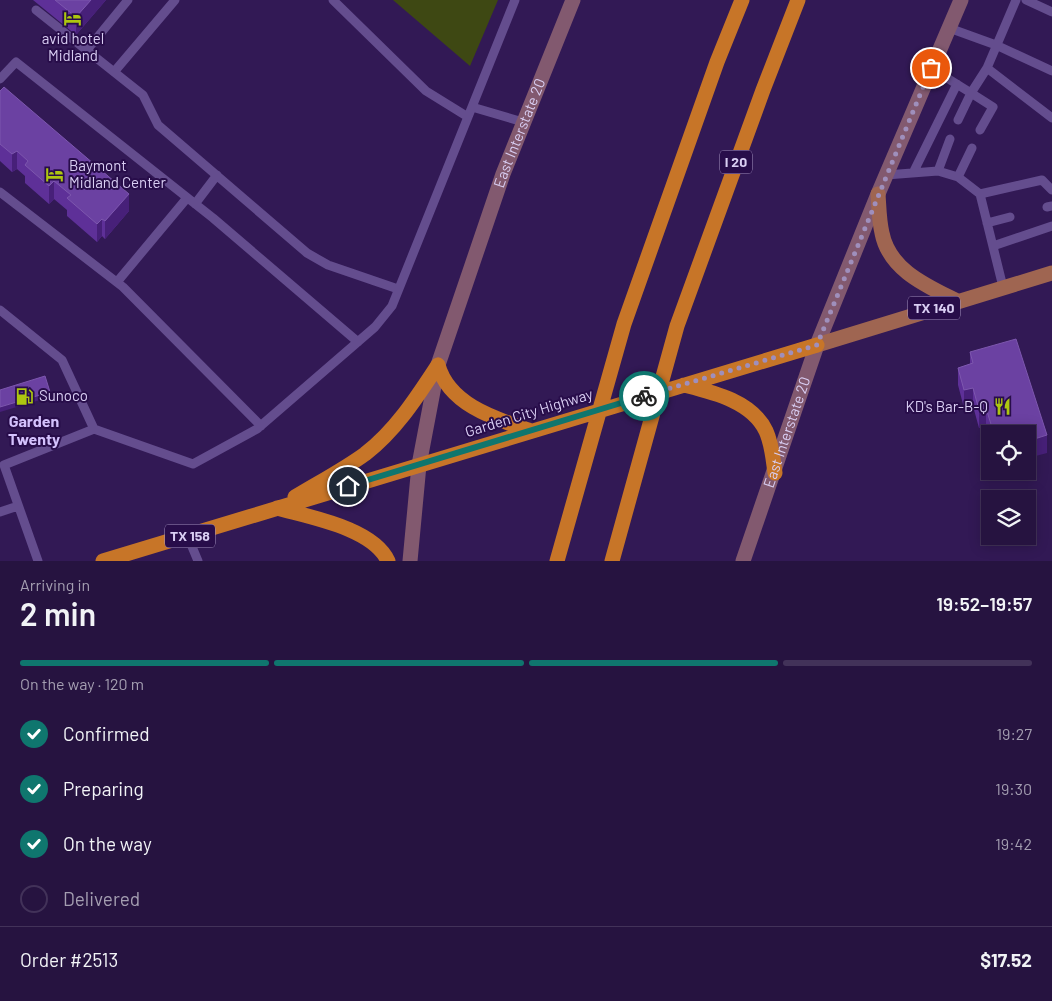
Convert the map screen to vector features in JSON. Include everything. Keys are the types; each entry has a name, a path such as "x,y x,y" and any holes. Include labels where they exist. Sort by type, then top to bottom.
{"highway":[{"path":"557,561 624,324 717,62 742,0"},
{"name":"I 20","path":"612,561 677,326 762,90 798,0"},
{"name":"Garden City Highway","path":"103,561 188,537 682,384 817,345"},
{"path":"438,365 441,376 472,406 490,417 531,431"},
{"path":"277,508 365,454 396,425 415,402 438,365"},
{"path":"682,384 721,394 747,410 766,430 775,473"},
{"path":"277,508 353,531 374,543 388,561"}],"main road":[{"name":"East Interstate 20","path":"410,561 419,465 438,365 500,183 573,0"},
{"name":"East Interstate 20","path":"743,561 775,473 817,345 878,194 961,0"},
{"path":"878,194 882,234 888,252 906,272 957,301"},
{"name":"Garden City Highway","path":"817,345 1052,273"}],"lane":[{"path":"87,50 128,0"},
{"path":"114,72 175,0"},
{"path":"333,0 426,91 468,117"},
{"path":"4,465 94,429 193,464 260,426 375,327 392,306 516,0"},
{"path":"958,120 970,93 987,68 1016,0"},
{"path":"1026,0 1052,12"},
{"path":"36,10 143,95 158,125 307,253 328,265 398,289"},
{"path":"949,28 996,45 1052,70"},
{"path":"0,79 16,62 195,204 358,342"},
{"path":"931,68 993,107 980,130"},
{"path":"987,68 1052,118"},
{"path":"913,173 956,84"},
{"path":"472,107 523,122"},
{"path":"938,171 950,139"},
{"path":"958,177 972,148"},
{"path":"886,175 938,171 958,177 980,194 1003,287"},
{"path":"195,204 217,175"},
{"path":"980,194 1042,180 1052,190"},
{"path":"0,192 116,282 260,426"},
{"path":"116,282 187,198"},
{"path":"987,222 1010,217"},
{"path":"993,246 1052,226"},
{"path":"0,310 62,360 94,429"},
{"path":"0,456 38,561"},
{"path":"0,512 18,506"},
{"path":"188,537 198,561"}],"green space":[{"path":"393,0 498,0 470,66"}],"building":[{"path":"55,0 91,0 76,17"},
{"name":"Baymont Midland Center","path":"4,87 129,194 105,221 102,219 97,224 67,198 71,195 54,181 49,186 25,165 28,161 17,151 12,154 0,144 0,91"},
{"name":"KD's Bar-B-Q","path":"1016,339 1047,435 1036,438 1036,425 991,425 986,408 979,410 973,388 964,390 958,368 973,363 970,352"},
{"name":"Sunoco","path":"45,376 50,392 0,407 0,390"}],"way so far":[{"path":"644,396 817,345 931,68"}],"place":[{"name":"avid hotel Midland","path":"73,18"},
{"name":"Baymont Midland Center","path":"55,175"},
{"name":"Sunoco","path":"25,396"},
{"name":"KD's Bar-B-Q","path":"1002,407"}],"district":[{"name":"Garden Twenty","path":"34,430"}],"route":[{"path":"348,486 644,396"}]}
